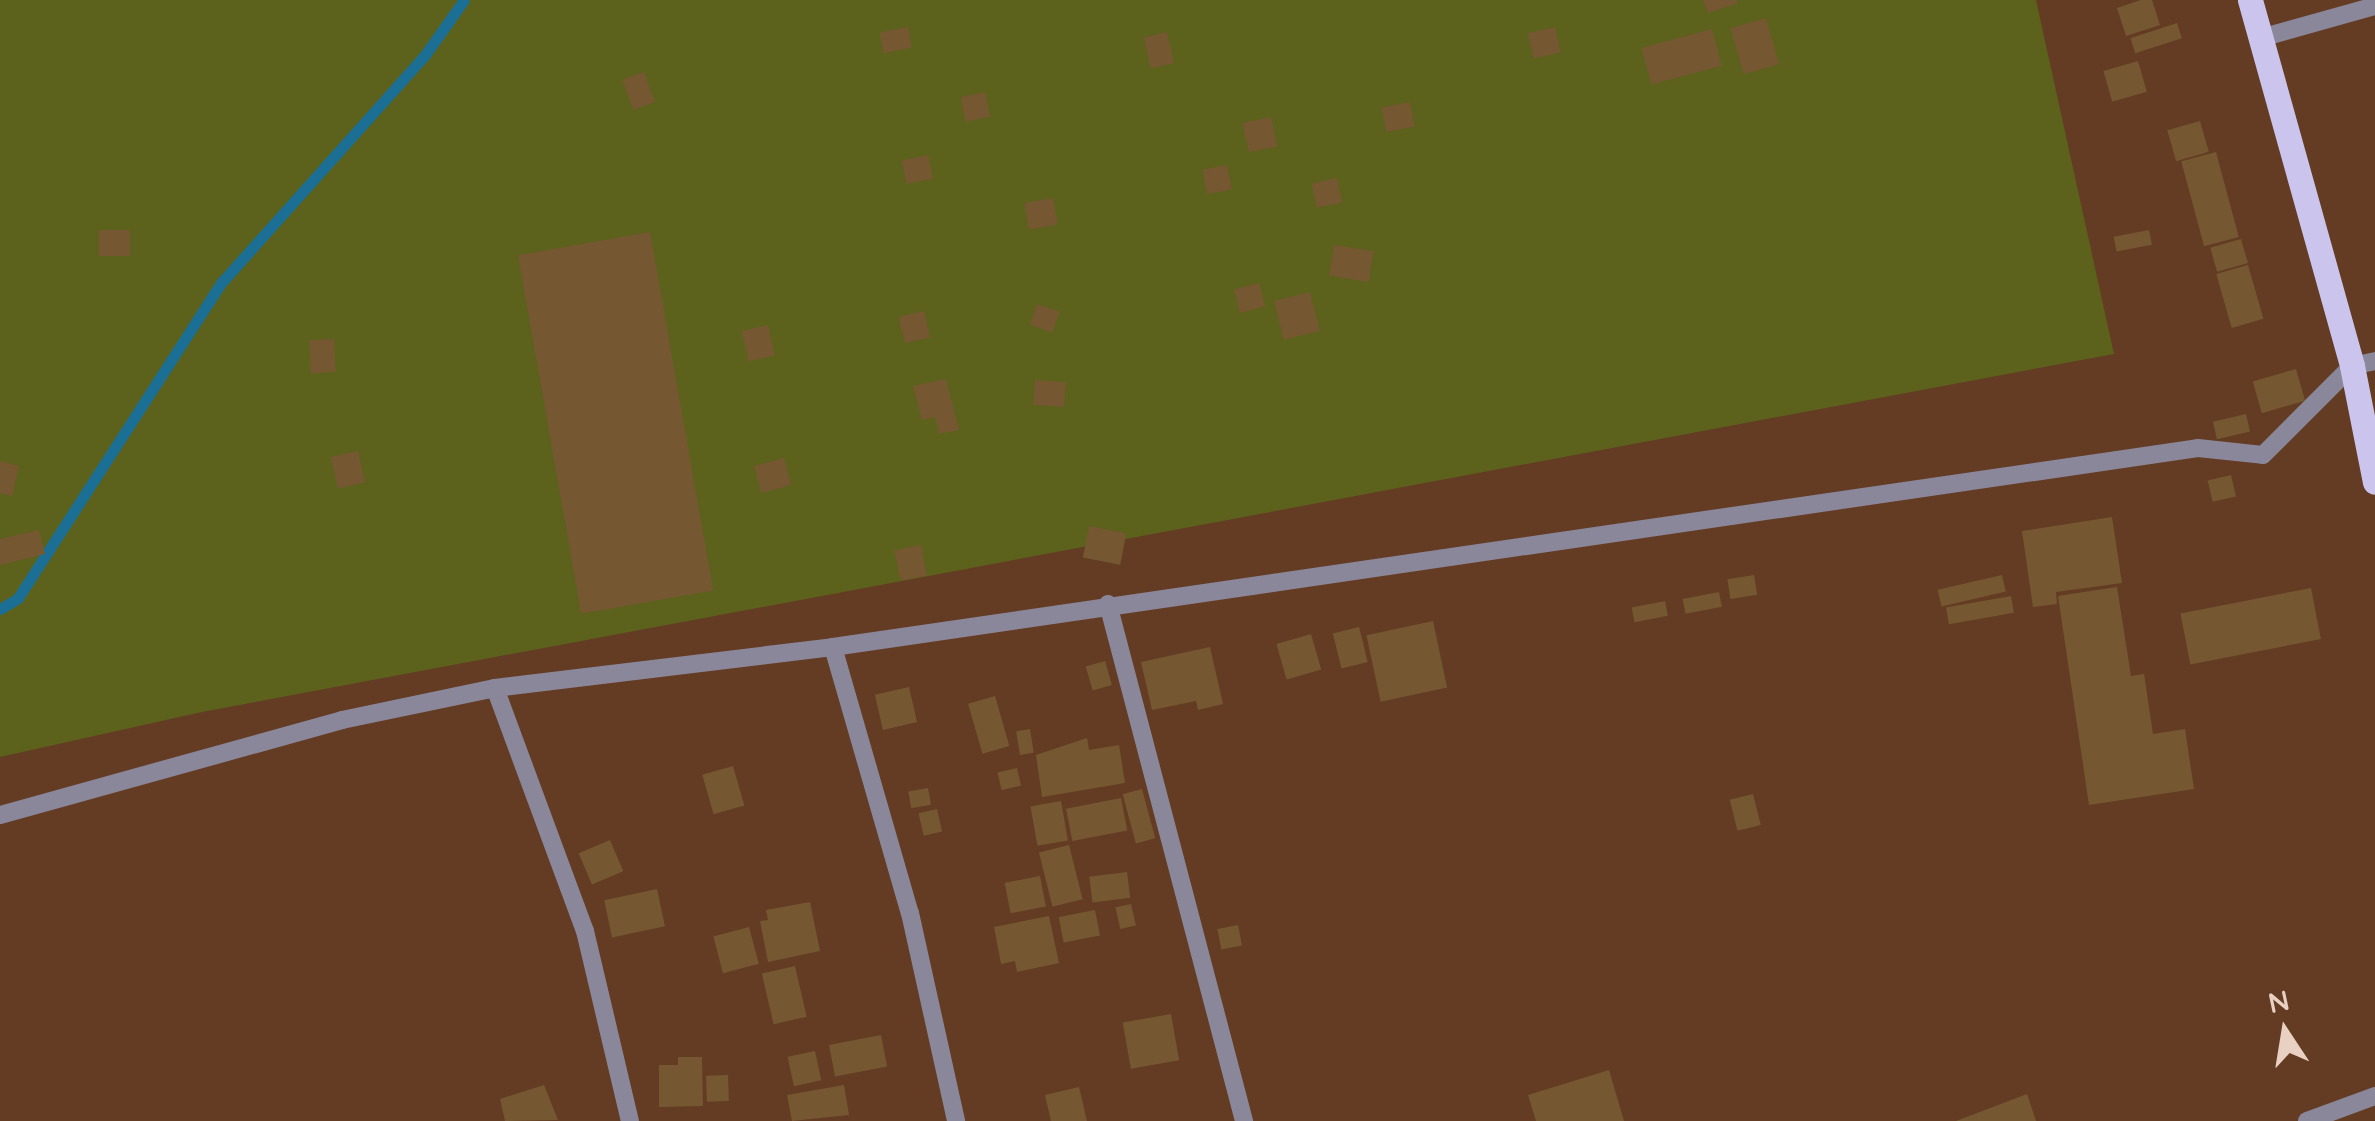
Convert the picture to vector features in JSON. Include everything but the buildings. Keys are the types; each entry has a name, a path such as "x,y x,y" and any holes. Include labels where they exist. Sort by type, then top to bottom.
{"main road":[{"path":"2250,0 2363,363 2375,482"}],"street":[{"path":"2264,37 2375,6"},
{"path":"0,815 342,720 495,688 833,647 2198,448 2263,455 2363,363"},
{"path":"1108,604 1244,1121"},
{"path":"833,647 910,913 956,1121"},
{"path":"495,688 585,931 630,1121"},
{"path":"2307,1121 2375,1096"}],"green space":[{"path":"0,0 2036,0 2114,354 202,712 0,757"}],"waterway":[{"path":"0,609 18,598 222,282 425,55 464,0"}]}
